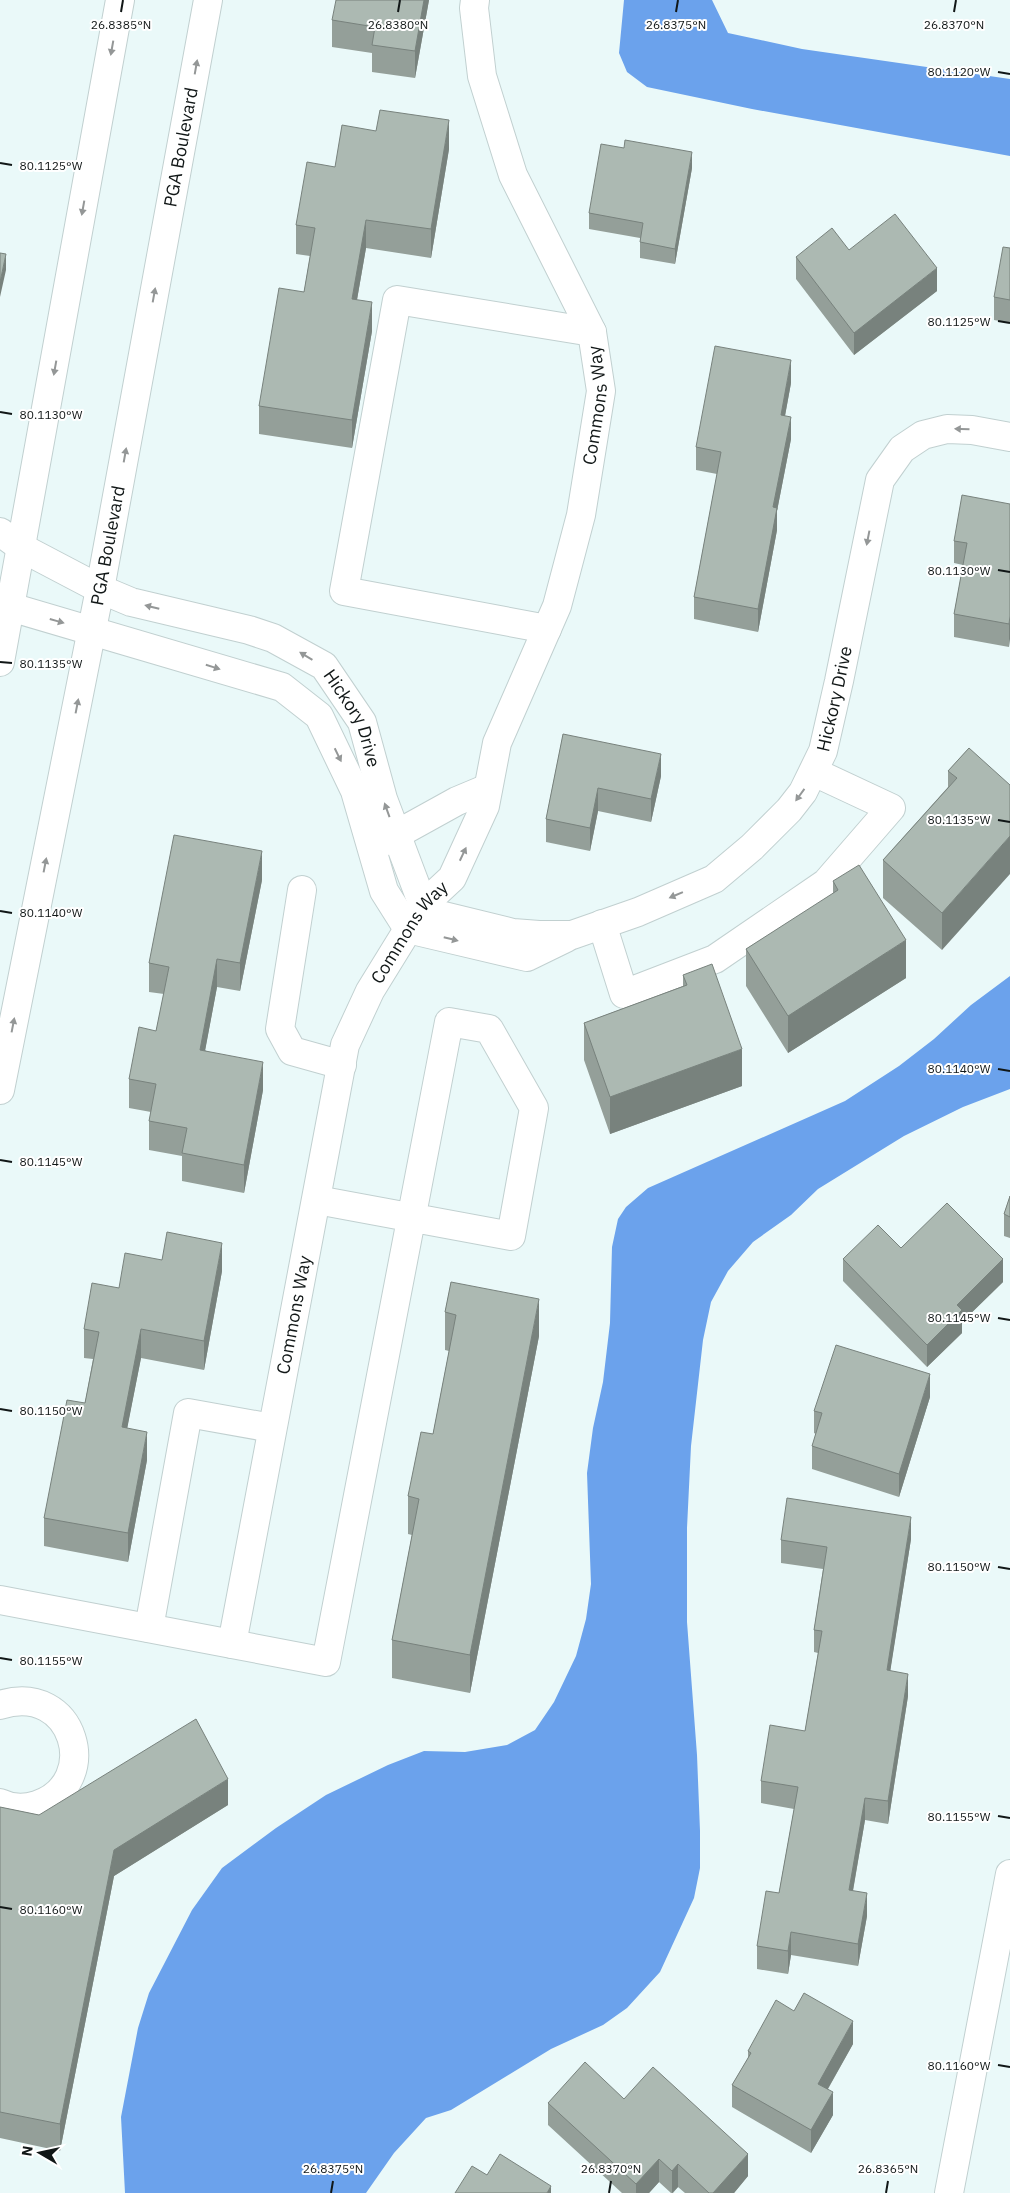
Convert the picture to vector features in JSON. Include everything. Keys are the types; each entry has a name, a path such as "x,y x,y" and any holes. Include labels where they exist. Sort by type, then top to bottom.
{"street":[{"path":"0,662 5,606 22,548 120,0"},
{"name":"PGA Boulevard","path":"0,1090 92,631 208,0"},
{"name":"Commons Way","path":"232,1644 346,1045 370,991 408,928 423,905 452,878 485,806 497,743 557,606 581,515 601,391 592,332 513,175 482,76 474,8 475,0"},
{"path":"547,628 344,591 397,300 592,332"},
{"name":"Hickory Drive","path":"5,606 282,687 319,716 355,791 384,891 408,928 527,957 572,935 638,912 714,879 752,848 789,810 814,772 823,751 880,480 902,449 923,435 947,429 972,430 1010,438"},
{"name":"Hickory Drive","path":"0,532 22,548 100,589 131,602 249,630 273,638 324,666 362,722 383,799 423,905 440,915 513,933 572,935"},
{"path":"602,924 624,994 715,959 826,883 891,808 814,772"},
{"path":"372,848 457,801 488,788"},
{"path":"302,890 280,1029 292,1051 342,1065"},
{"path":"0,1600 326,1662 413,1217 449,1022 489,1029 534,1108 511,1236 413,1217 317,1200"},
{"path":"149,1628 188,1414 272,1428"},
{"path":"0,1705 14,1700 35,1702 54,1712 68,1728 74,1748 72,1769 63,1788 47,1801 27,1808 6,1806 0,1803"},
{"path":"949,2193 1010,1874"}],"water":[{"path":"624,0 712,0 728,33 802,49 1010,79 1010,156 752,109 647,87 627,72 619,53"},
{"path":"1010,976 1010,1089 963,1107 904,1136 818,1189 791,1215 753,1242 728,1271 711,1302 703,1340 691,1446 687,1528 687,1622 697,1755 700,1868 694,1898 660,1972 627,2008 603,2025 551,2049 451,2110 426,2118 394,2153 366,2193 125,2193 121,2117 138,2028 149,1993 192,1910 222,1868 276,1828 326,1795 388,1765 424,1751 465,1752 507,1745 535,1730 554,1702 576,1656 586,1619 591,1584 587,1473 593,1428 603,1382 610,1323 612,1247 618,1219 626,1207 648,1188 845,1101 899,1066 934,1039 971,1005"}],"building":[{"path":"336,0 424,0 415,51 372,45 375,27 332,20"},
{"path":"380,110 449,120 431,229 366,220 352,299 372,302 352,420 259,406 279,288 304,292 315,228 296,225 307,162 335,167 342,125 376,131"},
{"path":"625,140 692,152 675,249 640,242 643,223 589,213 601,144 624,148"},
{"path":"895,214 937,268 854,333 796,257 832,228 849,250"},
{"path":"1003,247 1010,248 1010,300 994,297"},
{"path":"0,253 6,254 0,282"},
{"path":"715,346 791,360 781,415 791,417 773,507 777,508 758,609 694,597 721,452 696,447"},
{"path":"962,495 1010,504 1009,624 954,614 967,543 954,541"},
{"path":"563,734 661,754 651,799 598,788 590,828 546,819"},
{"path":"969,748 1010,785 1010,836 942,913 883,860 957,778 948,771"},
{"path":"174,835 262,851 240,963 217,959 200,1050 263,1062 244,1165 182,1153 187,1128 149,1121 156,1084 129,1079 139,1027 156,1031 169,967 149,963"},
{"path":"859,865 906,940 788,1016 746,949 838,890 833,881"},
{"path":"712,964 742,1049 610,1097 584,1023 687,985 683,975"},
{"path":"1010,1196 1010,1217 1004,1214"},
{"path":"947,1203 1003,1259 957,1305 962,1310 927,1345 843,1259 878,1225 901,1248"},
{"path":"167,1232 222,1243 204,1341 141,1329 122,1427 147,1432 128,1533 44,1518 67,1400 85,1403 99,1332 84,1329 92,1283 119,1288 125,1253 162,1260"},
{"path":"451,1282 539,1299 470,1655 392,1640 419,1499 408,1496 421,1432 433,1434 456,1315 445,1312"},
{"path":"836,1345 930,1374 899,1474 812,1446 822,1413 814,1411"},
{"path":"787,1498 911,1517 887,1670 908,1674 888,1801 865,1798 849,1890 867,1893 858,1944 791,1932 788,1951 757,1946 766,1891 779,1893 798,1787 761,1781 770,1725 805,1731 822,1631 814,1630 827,1547 781,1540"},
{"path":"196,1719 228,1779 114,1850 60,2124 0,2112 0,1807 39,1815"},
{"path":"804,1993 853,2021 818,2084 833,2092 811,2130 732,2085 751,2053 748,2051 776,2000 794,2011"},
{"path":"585,2062 624,2099 653,2067 748,2154 713,2193 709,2193 678,2164 672,2171 659,2159 636,2184 548,2103"},
{"path":"500,2154 551,2186 547,2193 455,2193 472,2166 487,2175"}]}
